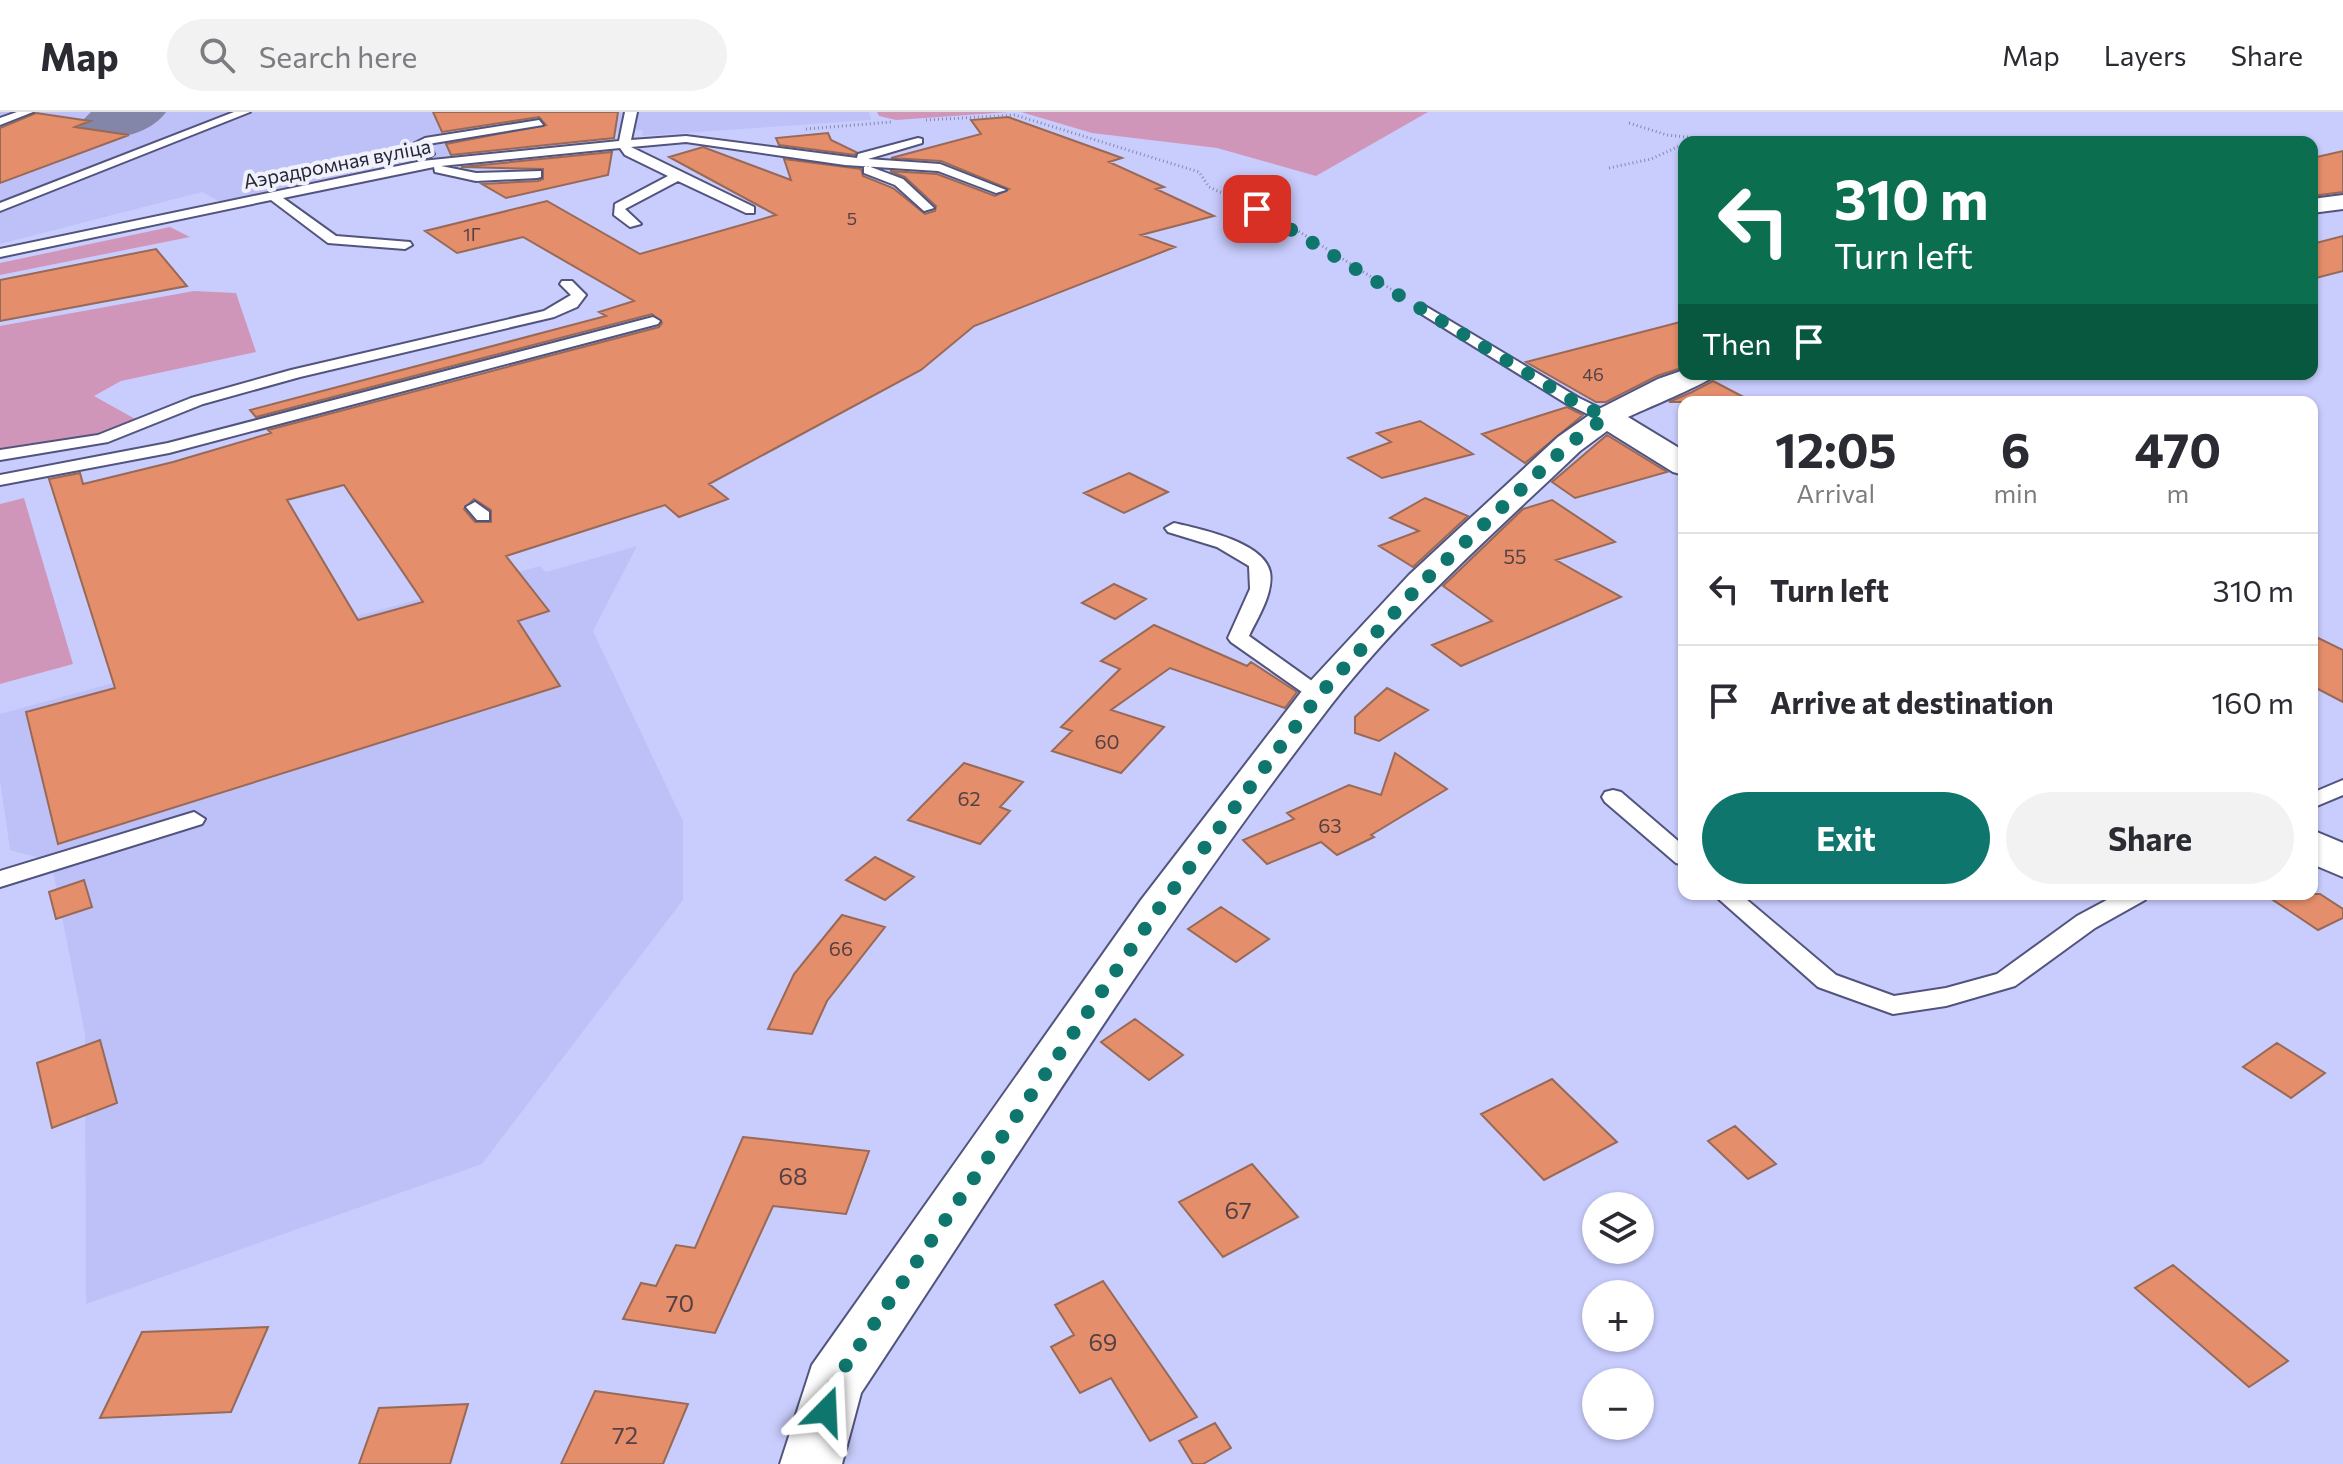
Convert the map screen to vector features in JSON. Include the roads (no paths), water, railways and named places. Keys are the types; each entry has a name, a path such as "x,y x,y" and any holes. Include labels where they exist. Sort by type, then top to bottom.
{"street":[{"path":"2318,205 2343,202"},
{"path":"811,1464 833,1384 1157,911 1319,695 1422,583 1569,444 1606,417 1683,380"},
{"path":"1606,417 1678,461"},
{"path":"2318,848 2343,863"}],"lane":[{"path":"0,122 27,112"},
{"path":"0,207 244,112"},
{"path":"537,174 476,177 425,160 421,143 539,123 554,112"},
{"path":"631,112 624,144 629,153 750,210"},
{"path":"539,123 543,151"},
{"name":"Аэрадромная вуліца","path":"0,253 273,196 425,160 686,139 845,161"},
{"path":"845,161 918,141"},
{"path":"845,161 940,168 1000,190"},
{"path":"845,161 899,182 928,208"},
{"path":"635,224 618,212 619,207 679,175"},
{"path":"273,196 333,240 405,245"},
{"path":"0,455 102,439 197,401 296,373 549,314 572,304 579,295 567,284"},
{"path":"1425,310 1606,417"},
{"path":"0,480 169,448 653,321"},
{"path":"1174,528 1220,541 1256,563 1261,572 1250,614 1238,638 1319,695"},
{"path":"2318,798 2343,787"},
{"path":"1613,797 1678,853"},
{"path":"0,879 194,819"},
{"path":"1732,900 1827,981 1893,1005 1946,997 2006,980 2086,922 2126,900"}]}
